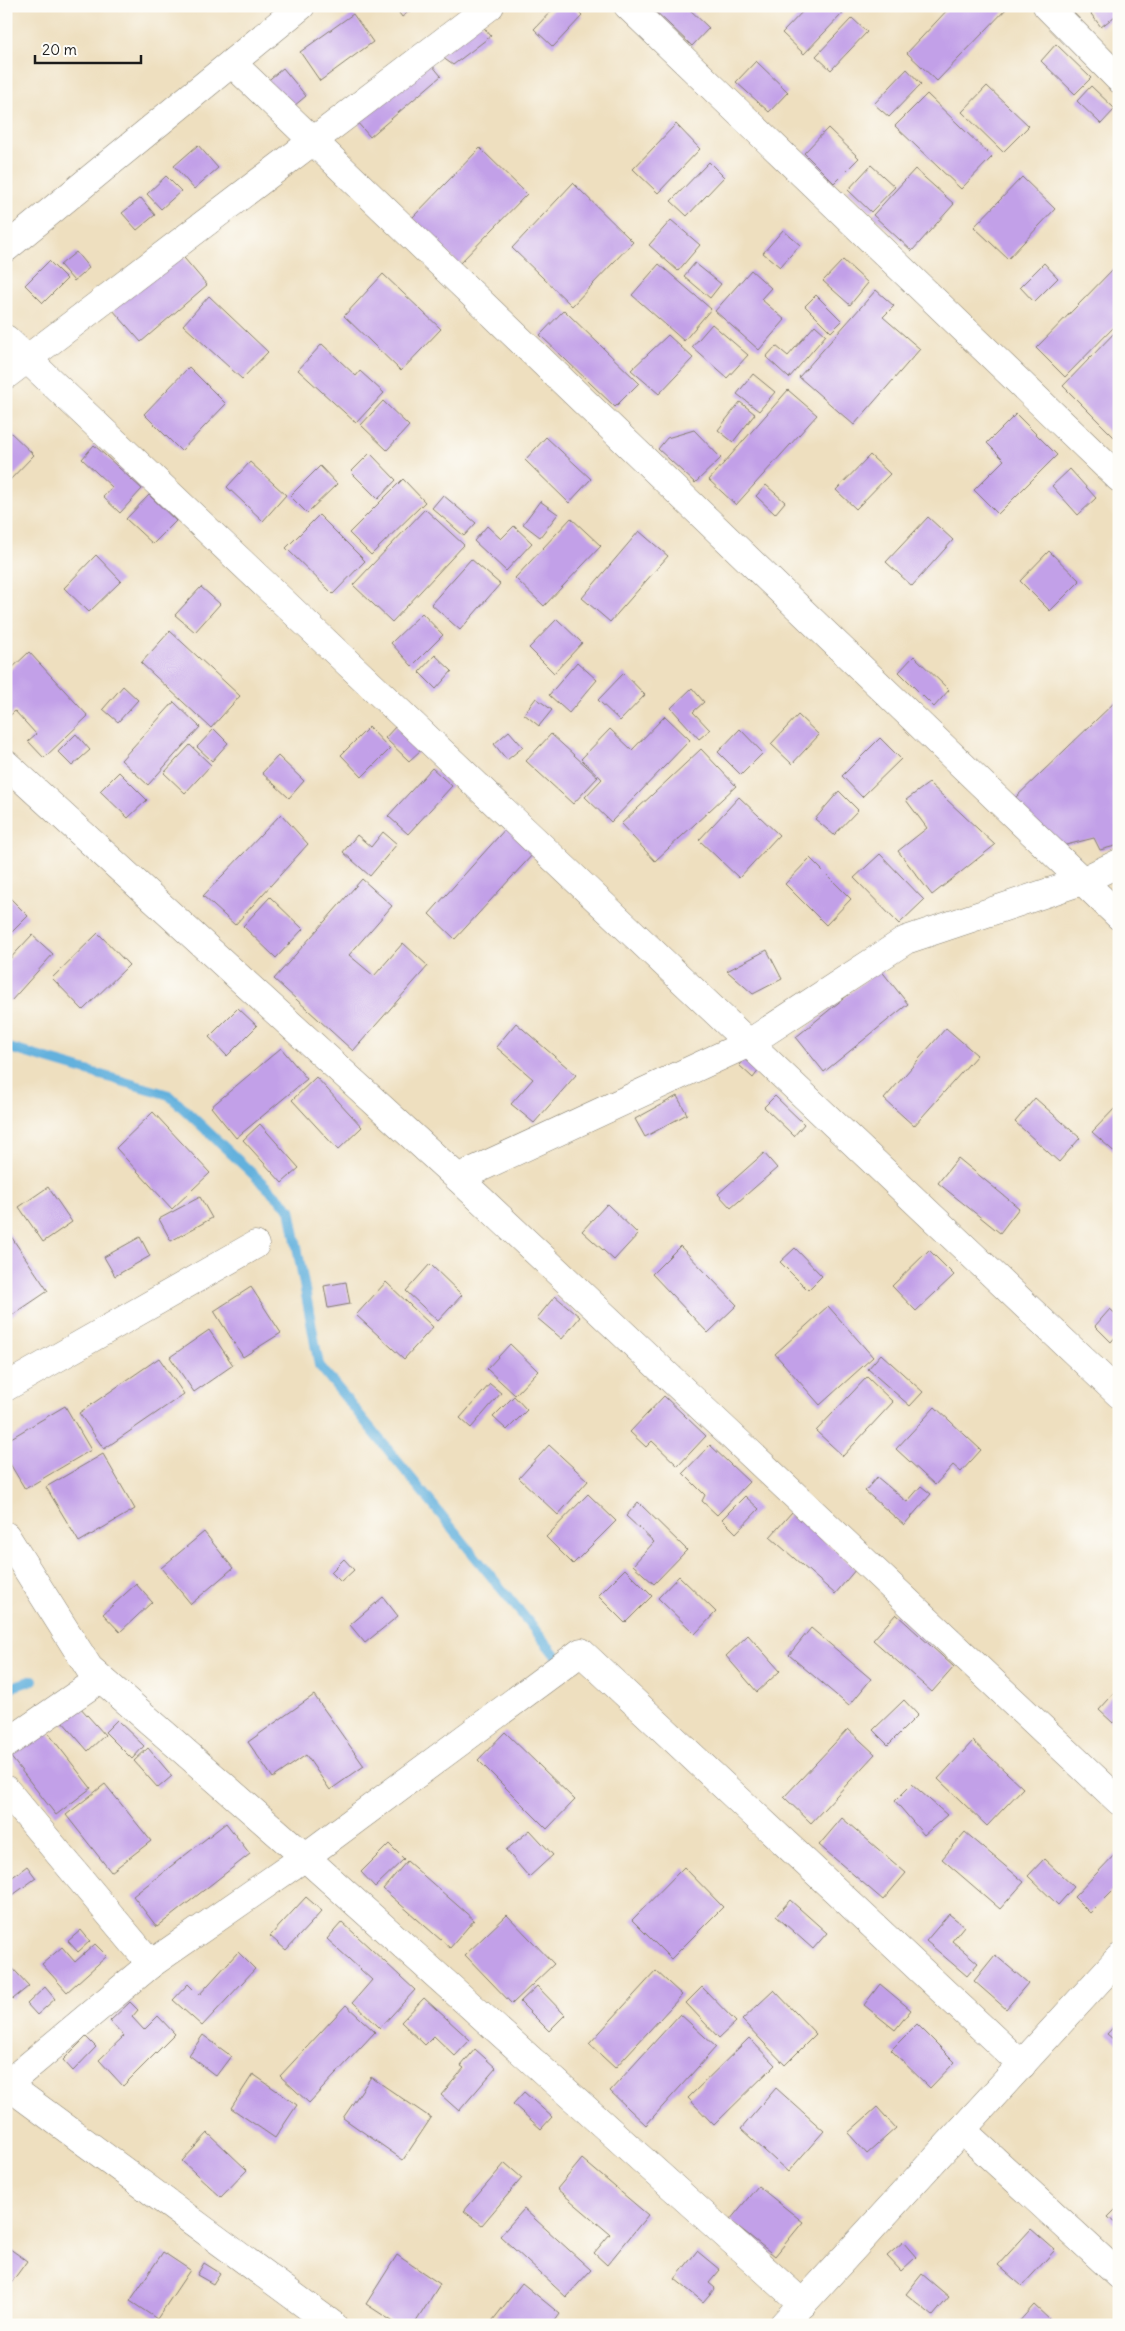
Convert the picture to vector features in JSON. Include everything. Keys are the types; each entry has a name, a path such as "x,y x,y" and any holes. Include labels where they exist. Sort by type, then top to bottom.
{"street":[{"path":"6,248 301,6"},
{"path":"17,367 490,6"},
{"path":"628,6 1119,478"},
{"path":"1047,6 1119,79"},
{"path":"232,63 1119,916"},
{"path":"6,340 17,367 749,1043 1119,1394"},
{"path":"6,764 458,1178 1119,1801"},
{"path":"458,1178 749,1043 906,940 1082,881 1119,863"},
{"path":"6,1387 254,1245"},
{"path":"6,1536 89,1668 305,1857 803,2304"},
{"path":"332,2325 6,2085 151,1964 305,1857 580,1652 1022,2065"},
{"path":"6,1744 100,1678"},
{"path":"6,1790 151,1964"},
{"path":"783,2325 1119,1958"},
{"path":"962,2130 1119,2275"}],"building":[{"path":"394,6 416,6 402,17"},
{"path":"556,6 572,6 582,16 553,47 534,29"},
{"path":"650,6 686,6 709,28 692,46"},
{"path":"808,6 836,6 843,13 804,54 782,33"},
{"path":"951,6 1009,6 937,81 907,53"},
{"path":"1085,6 1119,6 1119,13 1101,27"},
{"path":"353,14 373,42 320,81 300,52"},
{"path":"852,18 867,32 831,70 816,56"},
{"path":"480,23 491,36 453,65 439,55"},
{"path":"1056,44 1091,78 1075,94 1041,61"},
{"path":"427,59 441,76 370,137 356,121"},
{"path":"756,61 788,92 769,112 736,82"},
{"path":"283,68 306,96 288,111 265,83"},
{"path":"907,69 921,84 889,117 874,104"},
{"path":"987,86 1029,126 1003,152 962,112"},
{"path":"1091,86 1115,109 1101,124 1077,101"},
{"path":"927,94 992,157 961,189 895,126"},
{"path":"676,124 700,149 658,193 633,169"},
{"path":"828,128 859,158 834,183 804,153"},
{"path":"198,145 218,168 194,189 174,166"},
{"path":"480,148 527,194 459,264 412,218"},
{"path":"709,162 724,177 687,216 671,201"},
{"path":"871,165 895,187 871,212 848,190"},
{"path":"915,169 954,204 912,251 873,215"},
{"path":"166,176 181,191 161,209 147,194"},
{"path":"1022,177 1055,209 1008,259 974,227"},
{"path":"573,183 633,242 572,306 512,248"},
{"path":"141,198 155,215 137,230 122,213"},
{"path":"671,220 700,245 678,271 649,245"},
{"path":"783,230 800,245 780,267 763,253"},
{"path":"76,252 89,268 74,281 60,265"},
{"path":"179,252 207,285 141,342 112,309"},
{"path":"843,260 868,283 850,305 823,281"},
{"path":"49,261 67,279 43,303 25,285"},
{"path":"695,263 721,284 710,298 684,276"},
{"path":"1044,263 1058,278 1034,302 1020,287"},
{"path":"659,264 711,309 684,341 632,295"},
{"path":"1117,265 1119,267 1119,322 1065,377 1036,348"},
{"path":"751,270 771,288 761,299 785,320 759,350 715,311"},
{"path":"383,274 441,329 401,371 344,316"},
{"path":"876,290 894,306 883,317 920,349 854,425 799,377"},
{"path":"816,295 842,321 831,332 805,306"},
{"path":"209,296 268,352 242,379 183,325"},
{"path":"564,310 639,383 615,407 540,335"},
{"path":"712,324 748,355 727,378 692,347"},
{"path":"815,325 826,335 789,378 766,357 776,346 788,356"},
{"path":"1119,328 1119,402 1115,405 1119,409 1119,442 1063,386"},
{"path":"668,335 693,358 659,394 631,370"},
{"path":"322,344 356,376 360,371 384,393 356,423 298,370"},
{"path":"189,367 226,404 181,451 144,414"},
{"path":"753,374 775,392 759,411 737,394"},
{"path":"788,390 817,415 736,505 709,480"},
{"path":"383,401 409,426 387,450 361,425"},
{"path":"740,402 755,414 733,442 718,430"},
{"path":"1016,414 1057,455 998,514 974,490 1004,460 987,443"},
{"path":"6,428 34,455 6,484"},
{"path":"694,430 721,458 695,483 658,449 667,438"},
{"path":"546,437 591,479 569,503 525,460"},
{"path":"94,445 142,489 120,513 103,497 112,487 82,459"},
{"path":"370,453 396,480 378,499 351,472"},
{"path":"870,455 890,474 856,509 836,490"},
{"path":"250,462 286,495 263,521 227,487"},
{"path":"320,466 337,484 307,513 290,496"},
{"path":"1070,469 1096,498 1078,515 1052,486"},
{"path":"403,479 425,502 371,555 349,533"},
{"path":"766,485 785,502 775,514 756,496"},
{"path":"149,495 176,521 153,544 126,519"},
{"path":"443,495 476,523 464,536 432,508"},
{"path":"540,501 558,514 540,537 523,524"},
{"path":"425,509 464,545 392,622 353,585"},
{"path":"319,515 365,561 333,594 286,548"},
{"path":"928,517 953,540 912,586 886,562"},
{"path":"571,518 601,546 544,606 515,578"},
{"path":"487,526 501,539 514,526 532,543 506,571 474,541"},
{"path":"639,531 668,556 610,622 582,598"},
{"path":"1049,551 1080,581 1050,611 1020,581"},
{"path":"96,555 121,581 89,612 64,588"},
{"path":"471,559 500,584 460,630 431,604"},
{"path":"201,587 220,604 195,632 175,615"},
{"path":"422,613 443,635 412,666 391,643"},
{"path":"557,619 582,643 554,673 529,648"},
{"path":"170,631 240,696 211,728 141,663"},
{"path":"29,652 88,716 44,758 28,741 36,734 15,711 6,719 6,669 9,671"},
{"path":"435,655 452,671 436,689 419,672"},
{"path":"914,656 949,690 934,707 899,672"},
{"path":"577,662 597,680 569,713 549,695"},
{"path":"624,673 645,695 620,721 598,700"},
{"path":"123,686 138,700 118,722 103,709"},
{"path":"692,688 704,702 693,712 710,730 699,739 671,708"},
{"path":"536,698 552,710 539,726 524,714"},
{"path":"1119,698 1119,845 1100,850 1094,838 1054,848 1014,799"},
{"path":"174,702 200,727 148,785 121,760"},
{"path":"798,715 819,735 792,764 771,744"},
{"path":"665,716 690,740 611,822 585,797 602,779 581,759 610,729 632,750"},
{"path":"396,726 421,750 409,761 385,738"},
{"path":"369,727 390,749 362,777 341,755"},
{"path":"214,729 228,743 212,761 197,747"},
{"path":"740,729 763,753 741,775 718,752"},
{"path":"509,731 523,747 507,760 494,744"},
{"path":"76,734 90,750 72,766 58,752"},
{"path":"551,734 598,777 573,804 526,761"},
{"path":"880,738 901,759 862,797 842,776"},
{"path":"190,745 211,765 185,793 164,773"},
{"path":"701,749 736,786 655,861 621,824"},
{"path":"278,756 304,781 289,798 262,773"},
{"path":"432,768 452,786 408,834 388,816"},
{"path":"119,772 147,800 128,818 100,791"},
{"path":"929,783 995,845 932,895 898,851 927,828 906,800"},
{"path":"839,791 858,810 834,835 815,819"},
{"path":"739,797 779,835 739,878 699,840"},
{"path":"281,814 308,844 235,925 203,896"},
{"path":"507,827 534,853 455,939 429,914"},
{"path":"383,832 397,844 370,876 343,852 357,835 371,847"},
{"path":"880,854 924,900 899,924 854,878"},
{"path":"810,858 851,899 826,925 785,884"},
{"path":"362,879 392,906 349,955 374,976 403,943 428,966 353,1051 274,979"},
{"path":"6,894 28,916 6,938"},
{"path":"270,897 303,929 276,958 243,926"},
{"path":"98,933 129,965 83,1010 52,978"},
{"path":"32,935 53,954 11,1001 6,997 6,963"},
{"path":"767,950 782,979 753,994 727,971"},
{"path":"880,969 908,1004 824,1072 796,1037"},
{"path":"238,1008 257,1026 227,1056 209,1037"},
{"path":"516,1023 576,1075 534,1123 511,1104 533,1079 496,1047"},
{"path":"946,1028 977,1055 914,1126 884,1099"},
{"path":"281,1048 307,1079 236,1138 211,1107"},
{"path":"745,1058 759,1070 753,1078 739,1065"},
{"path":"316,1077 362,1127 338,1150 292,1100"},
{"path":"677,1096 687,1114 645,1137 635,1119"},
{"path":"775,1096 804,1124 794,1136 764,1107"},
{"path":"1035,1098 1080,1138 1059,1162 1015,1122"},
{"path":"1119,1104 1119,1156 1092,1132"},
{"path":"153,1112 210,1173 172,1209 116,1148"},
{"path":"260,1124 299,1168 282,1183 243,1140"},
{"path":"764,1153 777,1168 731,1208 718,1194"},
{"path":"958,1158 1019,1208 1000,1233 938,1183"},
{"path":"48,1187 72,1222 43,1242 19,1207"},
{"path":"200,1197 212,1218 171,1241 159,1219"},
{"path":"607,1204 638,1234 614,1260 582,1231"},
{"path":"6,1229 48,1291 11,1316 6,1310"},
{"path":"140,1237 150,1256 115,1276 104,1257"},
{"path":"680,1246 737,1305 708,1333 652,1274"},
{"path":"795,1248 822,1276 808,1290 780,1262"},
{"path":"929,1250 954,1275 916,1311 892,1286"},
{"path":"430,1264 462,1295 438,1321 406,1291"},
{"path":"346,1282 350,1304 328,1308 324,1286"},
{"path":"386,1282 433,1327 404,1359 356,1315"},
{"path":"251,1287 281,1333 243,1357 214,1311"},
{"path":"555,1296 580,1317 562,1339 537,1318"},
{"path":"828,1306 873,1357 820,1405 775,1354"},
{"path":"1110,1309 1119,1317 1119,1333 1111,1342 1095,1326"},
{"path":"209,1330 233,1365 194,1392 170,1357"},
{"path":"510,1344 538,1371 515,1395 487,1369"},
{"path":"881,1354 923,1392 910,1406 868,1369"},
{"path":"159,1358 184,1394 104,1449 79,1413"},
{"path":"867,1377 893,1402 843,1456 816,1431"},
{"path":"490,1384 501,1393 471,1428 460,1418"},
{"path":"514,1396 527,1410 507,1430 493,1417"},
{"path":"664,1396 706,1436 678,1466 652,1441 646,1447 630,1432"},
{"path":"65,1406 91,1450 25,1489 6,1457 6,1441"},
{"path":"935,1407 981,1450 961,1472 953,1465 935,1485 896,1449"},
{"path":"549,1445 588,1481 558,1515 519,1478"},
{"path":"710,1445 749,1482 717,1515 702,1501 705,1495 683,1473"},
{"path":"103,1454 135,1509 79,1542 46,1487"},
{"path":"877,1477 907,1502 921,1486 931,1494 904,1525 865,1491"},
{"path":"588,1494 616,1521 573,1564 546,1537"},
{"path":"745,1496 759,1509 736,1533 722,1519"},
{"path":"638,1502 687,1550 654,1584 633,1565 654,1542 626,1516"},
{"path":"792,1512 856,1569 835,1594 770,1537"},
{"path":"204,1532 233,1568 191,1604 161,1568"},
{"path":"344,1559 354,1570 341,1582 331,1572"},
{"path":"625,1569 652,1596 625,1623 598,1596"},
{"path":"679,1576 716,1612 695,1634 658,1598"},
{"path":"136,1584 152,1602 120,1632 103,1614"},
{"path":"383,1597 398,1616 365,1643 350,1625"},
{"path":"896,1614 954,1667 932,1692 873,1640"},
{"path":"811,1628 871,1679 849,1706 789,1655"},
{"path":"748,1635 780,1671 757,1692 726,1656"},
{"path":"1119,1688 1119,1716 1113,1723 1099,1710"},
{"path":"314,1695 364,1766 330,1790 306,1755 273,1778 248,1742"},
{"path":"904,1700 918,1715 888,1745 873,1730"},
{"path":"79,1706 105,1735 88,1751 62,1721"},
{"path":"117,1720 144,1746 132,1759 105,1732"},
{"path":"45,1729 91,1788 56,1815 10,1756"},
{"path":"848,1729 875,1754 811,1823 784,1797"},
{"path":"505,1732 575,1800 547,1829 478,1760"},
{"path":"973,1741 1023,1788 987,1826 938,1779"},
{"path":"148,1748 172,1776 158,1788 134,1761"},
{"path":"105,1784 151,1841 111,1872 66,1815"},
{"path":"912,1784 947,1815 924,1835 895,1801"},
{"path":"842,1818 906,1873 883,1900 819,1845"},
{"path":"226,1823 250,1854 157,1927 133,1896"},
{"path":"530,1830 553,1855 529,1877 506,1850"},
{"path":"965,1832 1024,1882 1000,1909 942,1859"},
{"path":"389,1844 404,1859 375,1887 361,1872"},
{"path":"1119,1850 1119,1884 1090,1913 1074,1897"},
{"path":"1044,1859 1074,1887 1058,1905 1028,1876"},
{"path":"407,1861 474,1920 450,1948 383,1889"},
{"path":"27,1866 36,1878 6,1900 6,1882"},
{"path":"684,1867 723,1907 671,1959 632,1920"},
{"path":"306,1897 322,1911 286,1950 270,1936"},
{"path":"790,1900 827,1933 813,1949 776,1916"},
{"path":"949,1914 964,1926 952,1941 978,1963 967,1976 926,1941"},
{"path":"507,1915 554,1964 512,2004 465,1955"},
{"path":"342,1922 415,1990 380,2028 353,2002 372,1980 327,1939"},
{"path":"81,1930 90,1941 78,1952 68,1941"},
{"path":"95,1944 107,1956 67,1992 42,1964 62,1947 75,1962"},
{"path":"238,1952 255,1969 202,2026 173,2000 188,1984 199,1995"},
{"path":"995,1955 1028,1983 1006,2009 974,1981"},
{"path":"6,1961 29,1986 13,1999 6,1991"},
{"path":"656,1971 682,1995 615,2068 589,2044"},
{"path":"880,1984 911,2010 895,2030 864,2005"},
{"path":"537,1986 565,2015 549,2031 520,2002"},
{"path":"45,1987 55,1999 37,2015 27,2004"},
{"path":"702,1987 736,2022 719,2038 686,2003"},
{"path":"774,1990 816,2034 785,2065 742,2020"},
{"path":"424,1998 470,2040 455,2056 434,2036 425,2045 401,2022"},
{"path":"130,2002 138,2010 132,2017 144,2030 158,2016 175,2034 123,2086 99,2060 124,2036 110,2021"},
{"path":"346,2005 375,2032 309,2103 280,2076"},
{"path":"680,2014 716,2047 646,2125 610,2091"},
{"path":"1119,2021 1119,2044 1107,2034"},
{"path":"917,2024 955,2062 930,2088 891,2050"},
{"path":"203,2035 231,2056 216,2076 189,2055"},
{"path":"86,2037 96,2047 73,2071 63,2060"},
{"path":"749,2038 775,2065 714,2125 688,2098"},
{"path":"475,2049 496,2068 459,2111 441,2095 464,2068 461,2066"},
{"path":"253,2074 297,2105 275,2138 231,2108"},
{"path":"371,2077 431,2118 403,2160 343,2118"},
{"path":"776,2088 824,2131 788,2172 741,2129"},
{"path":"524,2092 552,2117 541,2129 513,2104"},
{"path":"877,2107 896,2128 867,2154 848,2133"},
{"path":"208,2133 247,2170 221,2197 182,2161"},
{"path":"582,2159 648,2215 607,2265 594,2253 610,2234 557,2189"},
{"path":"505,2163 522,2178 482,2225 464,2211"},
{"path":"758,2186 803,2222 775,2256 730,2220"},
{"path":"1119,2206 1119,2223 1117,2225 1108,2217"},
{"path":"524,2209 591,2270 566,2297 500,2236"},
{"path":"1031,2229 1055,2250 1022,2286 998,2265"},
{"path":"903,2242 916,2257 901,2271 887,2256"},
{"path":"6,2246 27,2261 6,2290"},
{"path":"697,2251 720,2270 709,2283 715,2288 703,2302 675,2279"},
{"path":"163,2252 190,2270 157,2319 130,2301"},
{"path":"397,2255 440,2284 414,2325 398,2325 366,2304"},
{"path":"204,2263 220,2273 213,2284 197,2275"},
{"path":"922,2274 949,2297 933,2316 906,2294"},
{"path":"522,2283 560,2314 552,2325 489,2325"},
{"path":"1034,2305 1051,2321 1047,2325 1016,2325"}],"waterway":[{"path":"6,1047 169,1095 290,1209 319,1365 561,1662"},
{"path":"6,1689 33,1680"}]}
